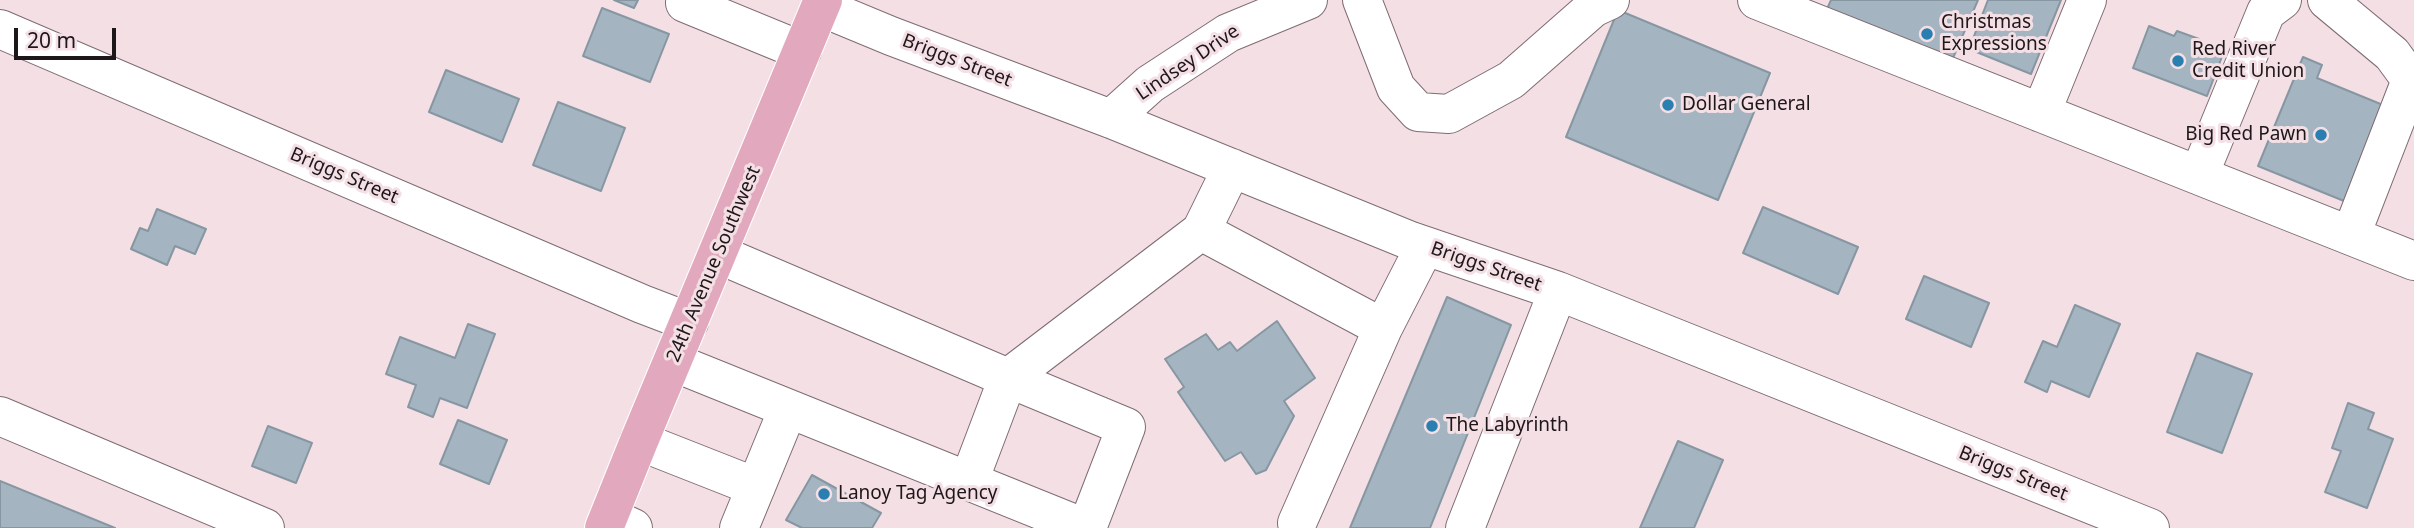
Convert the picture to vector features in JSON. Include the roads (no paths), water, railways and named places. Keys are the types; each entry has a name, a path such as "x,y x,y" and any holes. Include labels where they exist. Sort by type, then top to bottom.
{"main road":[{"name":"24th Avenue Southwest","path":"615,524 639,441 822,3"}],"street":[{"path":"0,8 3,0"},
{"path":"686,0 685,3 802,51"},
{"name":"Lindsey Drive","path":"1111,119 1150,84 1228,33 1308,0"},
{"path":"1362,0 1396,88 1418,112 1449,114 1511,80 1593,8 1609,0"},
{"path":"1757,0 2414,261"},
{"path":"2041,113 2087,0"},
{"path":"2199,175 2266,12 2282,0"},
{"path":"2327,0 2392,54 2411,80 2351,235"},
{"name":"Briggs Street","path":"822,3 891,36 1111,119 1424,246 1558,291 2150,528"},
{"name":"Briggs Street","path":"0,29 629,299 689,322"},
{"path":"969,481 1008,378 1201,231 1232,168"},
{"path":"1201,231 1383,328"},
{"path":"1297,523 1383,328 1424,246"},
{"path":"673,362 1086,528 1126,427 718,254"},
{"path":"1465,528 1558,291"},
{"path":"739,528 788,409"},
{"path":"0,416 265,528"},
{"path":"639,441 756,487"}],"place":[{"name":"Christmas Expressions","path":"1927,34"},
{"name":"Red River Credit Union","path":"2178,61"},
{"name":"Dollar General","path":"1668,105"},
{"name":"Big Red Pawn","path":"2321,135"},
{"name":"The Labyrinth","path":"1432,426"},
{"name":"Lanoy Tag Agency","path":"824,494"}]}
